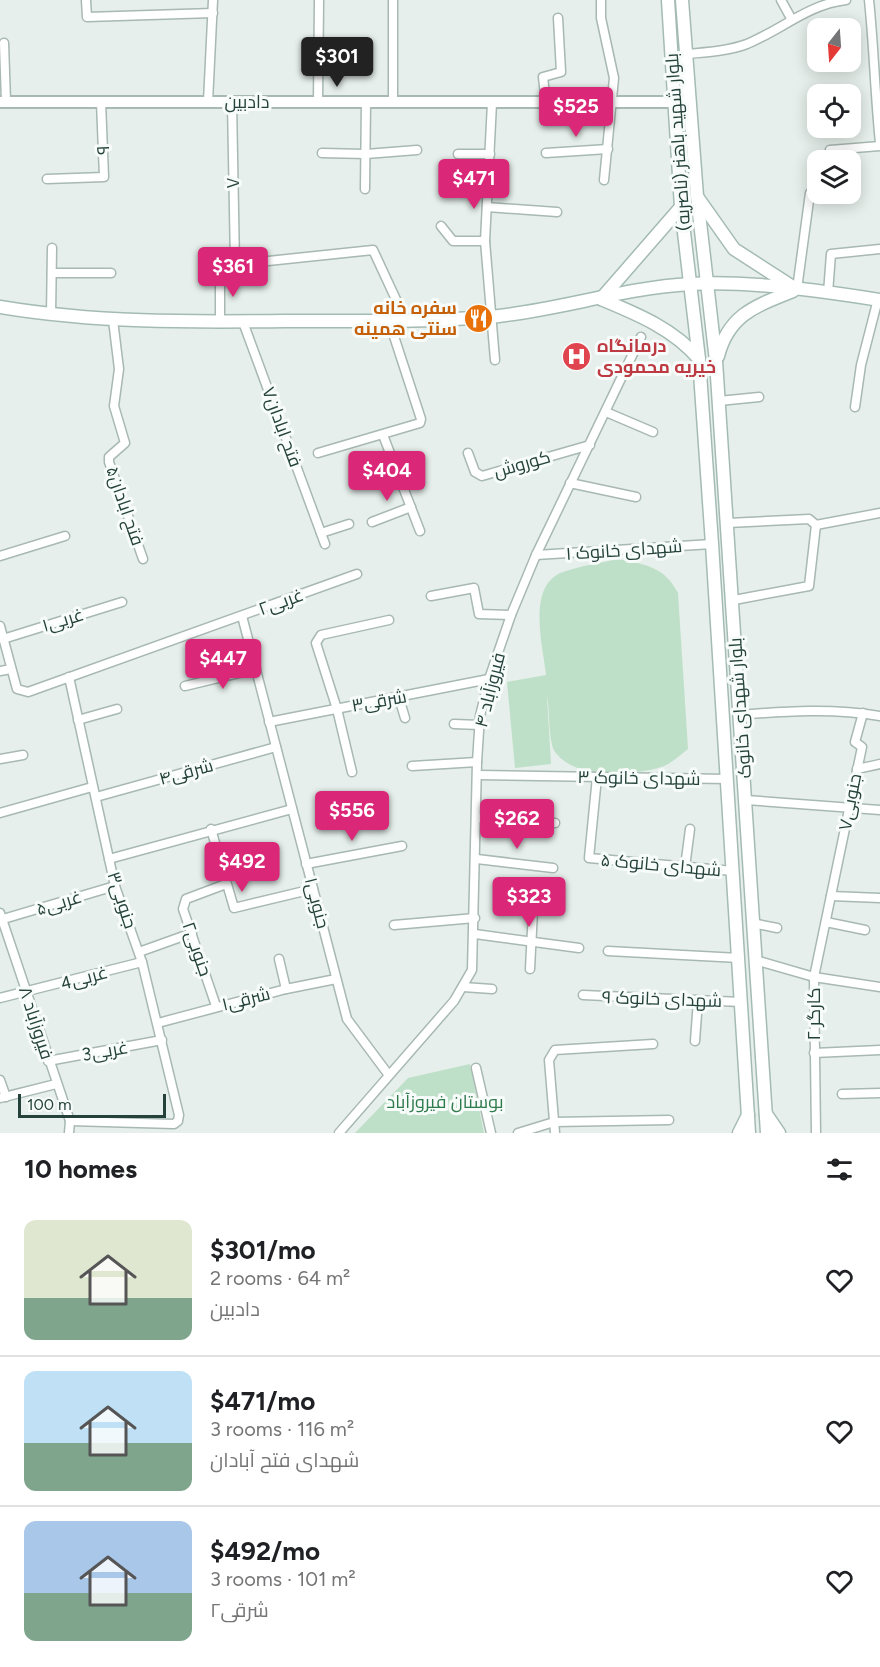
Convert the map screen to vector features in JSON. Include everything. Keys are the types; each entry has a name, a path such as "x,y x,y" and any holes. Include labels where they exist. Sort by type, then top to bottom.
{"main road":[{"name":"بلوار شهید باهنر (ناصریه)","path":"668,0 681,207 689,284"},
{"name":"بلوار شهید باهنر (ناصریه)","path":"682,0 706,283"},
{"path":"697,196 734,249 797,290"},
{"path":"601,299 681,207"},
{"path":"0,307 51,315 113,320 406,321 490,316 601,299 643,289 706,283 797,290 879,300"},
{"name":"بلوار شهدای خانوک","path":"706,283 716,362 734,600 752,923 767,1133"},
{"name":"بلوار شهدای خانوک","path":"689,284 699,359 728,779 749,1133"},
{"path":"716,362 723,336 736,321 752,308 797,290"},
{"path":"601,299 667,331 690,348 699,359"},
{"path":"765,1112 779,1133"},
{"path":"739,1133 748,1114"}],"street":[{"path":"86,0 87,17 213,13"},
{"path":"208,102 213,0"},
{"path":"318,102 319,0"},
{"path":"393,0 393,102"},
{"path":"601,0 601,18 614,78 614,102 604,180"},
{"path":"782,0 792,20"},
{"path":"687,54 723,50 747,44 826,2 846,0"},
{"path":"830,150 880,144 874,90 878,57 869,0"},
{"path":"546,103 543,77 561,72 558,18"},
{"path":"3,102 4,44"},
{"name":"دادبین","path":"3,102 674,102"},
{"name":"۹","path":"47,179 104,177 101,102"},
{"name":"۷","path":"232,102 235,264"},
{"path":"366,102 366,189"},
{"path":"492,103 485,242 495,360"},
{"path":"546,153 608,149"},
{"path":"322,153 366,154 417,150"},
{"path":"458,154 490,154"},
{"path":"797,290 808,204"},
{"path":"487,207 557,212"},
{"path":"441,226 453,241 485,242"},
{"path":"51,315 52,248"},
{"path":"828,294 831,254 880,249"},
{"path":"220,321 220,266 373,250 406,321"},
{"path":"52,273 111,273"},
{"path":"855,407 861,365 879,300"},
{"name":"فتح ابادان۵","path":"113,320 119,369 114,406 125,443 123,448 108,457 143,559"},
{"name":"فتح ابادان۷","path":"243,321 325,544"},
{"path":"318,453 417,426 422,419 389,321"},
{"name":"فیروزآباد ۴","path":"339,1133 388,1074 454,1001 472,970 476,918 477,762 480,724 489,679 511,615 536,555 641,337"},
{"path":"719,401 759,397"},
{"path":"606,412 653,432"},
{"path":"383,435 420,531"},
{"name":"کوروش","path":"468,453 475,472 482,476 590,445"},
{"path":"570,483 636,497"},
{"path":"372,522 411,507"},
{"path":"816,525 880,513"},
{"path":"728,523 809,519 816,525"},
{"path":"321,533 349,524"},
{"path":"734,600 809,586 816,525"},
{"path":"0,556 65,536"},
{"name":"شهدای خانوک ۱","path":"536,555 712,544"},
{"name":"غربی۲","path":"11,669 16,689 28,692 357,574"},
{"path":"431,596 474,588 478,614 511,615"},
{"name":"غربی۱","path":"3,639 122,602"},
{"name":"جنوبی۱","path":"242,616 336,979 351,1028 388,1074"},
{"path":"352,772 337,708 316,643 321,634 389,620"},
{"path":"0,626 11,669 0,671"},
{"path":"185,686 256,669"},
{"name":"جنوبی۳","path":"69,677 115,886 139,952 179,1115 178,1121 174,1124 70,1121"},
{"name":"شرقی۳","path":"269,722 489,679"},
{"path":"399,698 405,718"},
{"path":"78,720 117,710"},
{"path":"740,715 811,710 880,716"},
{"name":"جنوبی۷","path":"831,896 862,747 855,742 863,713"},
{"path":"454,724 480,724"},
{"name":"شرقی۴","path":"96,797 276,747"},
{"path":"0,759 23,755"},
{"path":"412,765 477,762"},
{"path":"857,768 880,764"},
{"name":"شهدای خانوک ۳","path":"478,775 728,779"},
{"name":"شهدای خانوک ۵","path":"597,777 589,858 733,871"},
{"path":"0,813 92,787"},
{"path":"746,800 880,810"},
{"path":"109,859 211,829 292,809"},
{"path":"477,818 555,823"},
{"path":"211,829 232,905 238,908 313,889"},
{"path":"685,867 690,829"},
{"path":"306,864 402,846"},
{"path":"477,859 554,868"},
{"name":"جنوبی۲","path":"216,1006 183,909 186,899 226,884"},
{"name":"غربی۵","path":"1,918 115,886"},
{"path":"530,969 534,942 534,891"},
{"path":"831,896 880,898"},
{"name":"کارگر ۲","path":"816,1133 814,977 831,896"},
{"name":"فیروزآباد ۸","path":"1,918 48,1062 70,1121 69,1133"},
{"path":"394,926 476,918"},
{"path":"826,922 865,930"},
{"path":"752,923 777,928"},
{"path":"139,952 192,933"},
{"path":"475,934 579,948"},
{"path":"608,951 739,958"},
{"path":"279,959 286,989"},
{"path":"755,960 814,977 880,987"},
{"name":"غربی4","path":"26,993 142,963"},
{"name":"شرقی۱","path":"158,1023 216,1006 336,979"},
{"path":"463,987 492,989"},
{"path":"0,998 26,993"},
{"name":"شهدای خانوک ۹","path":"583,995 741,1002"},
{"path":"695,1041 698,1000"},
{"name":"غربی3","path":"48,1062 162,1040"},
{"path":"555,1133 549,1060 555,1050 653,1044"},
{"path":"814,1053 880,1050"},
{"path":"476,1068 491,1133"},
{"path":"0,1080 3,1097 56,1084"},
{"path":"842,1094 880,1093"},
{"path":"518,1133 554,1122 669,1120"}],"green space":[{"path":"618,559 653,568 667,577 678,593 688,749 664,766 649,770 620,774 576,767 564,761 555,752 550,733 547,696 551,764 515,768 507,682 546,675 540,633 544,590 552,579 563,572"},
{"name":"بوستان فیروزآباد","path":"470,1064 484,1133 355,1133 408,1078"}],"place":[{"name":"سفره خانه سنتی همینه","path":"478,318"},
{"name":"درمانگاه خیریه محمودی","path":"576,356"}]}
